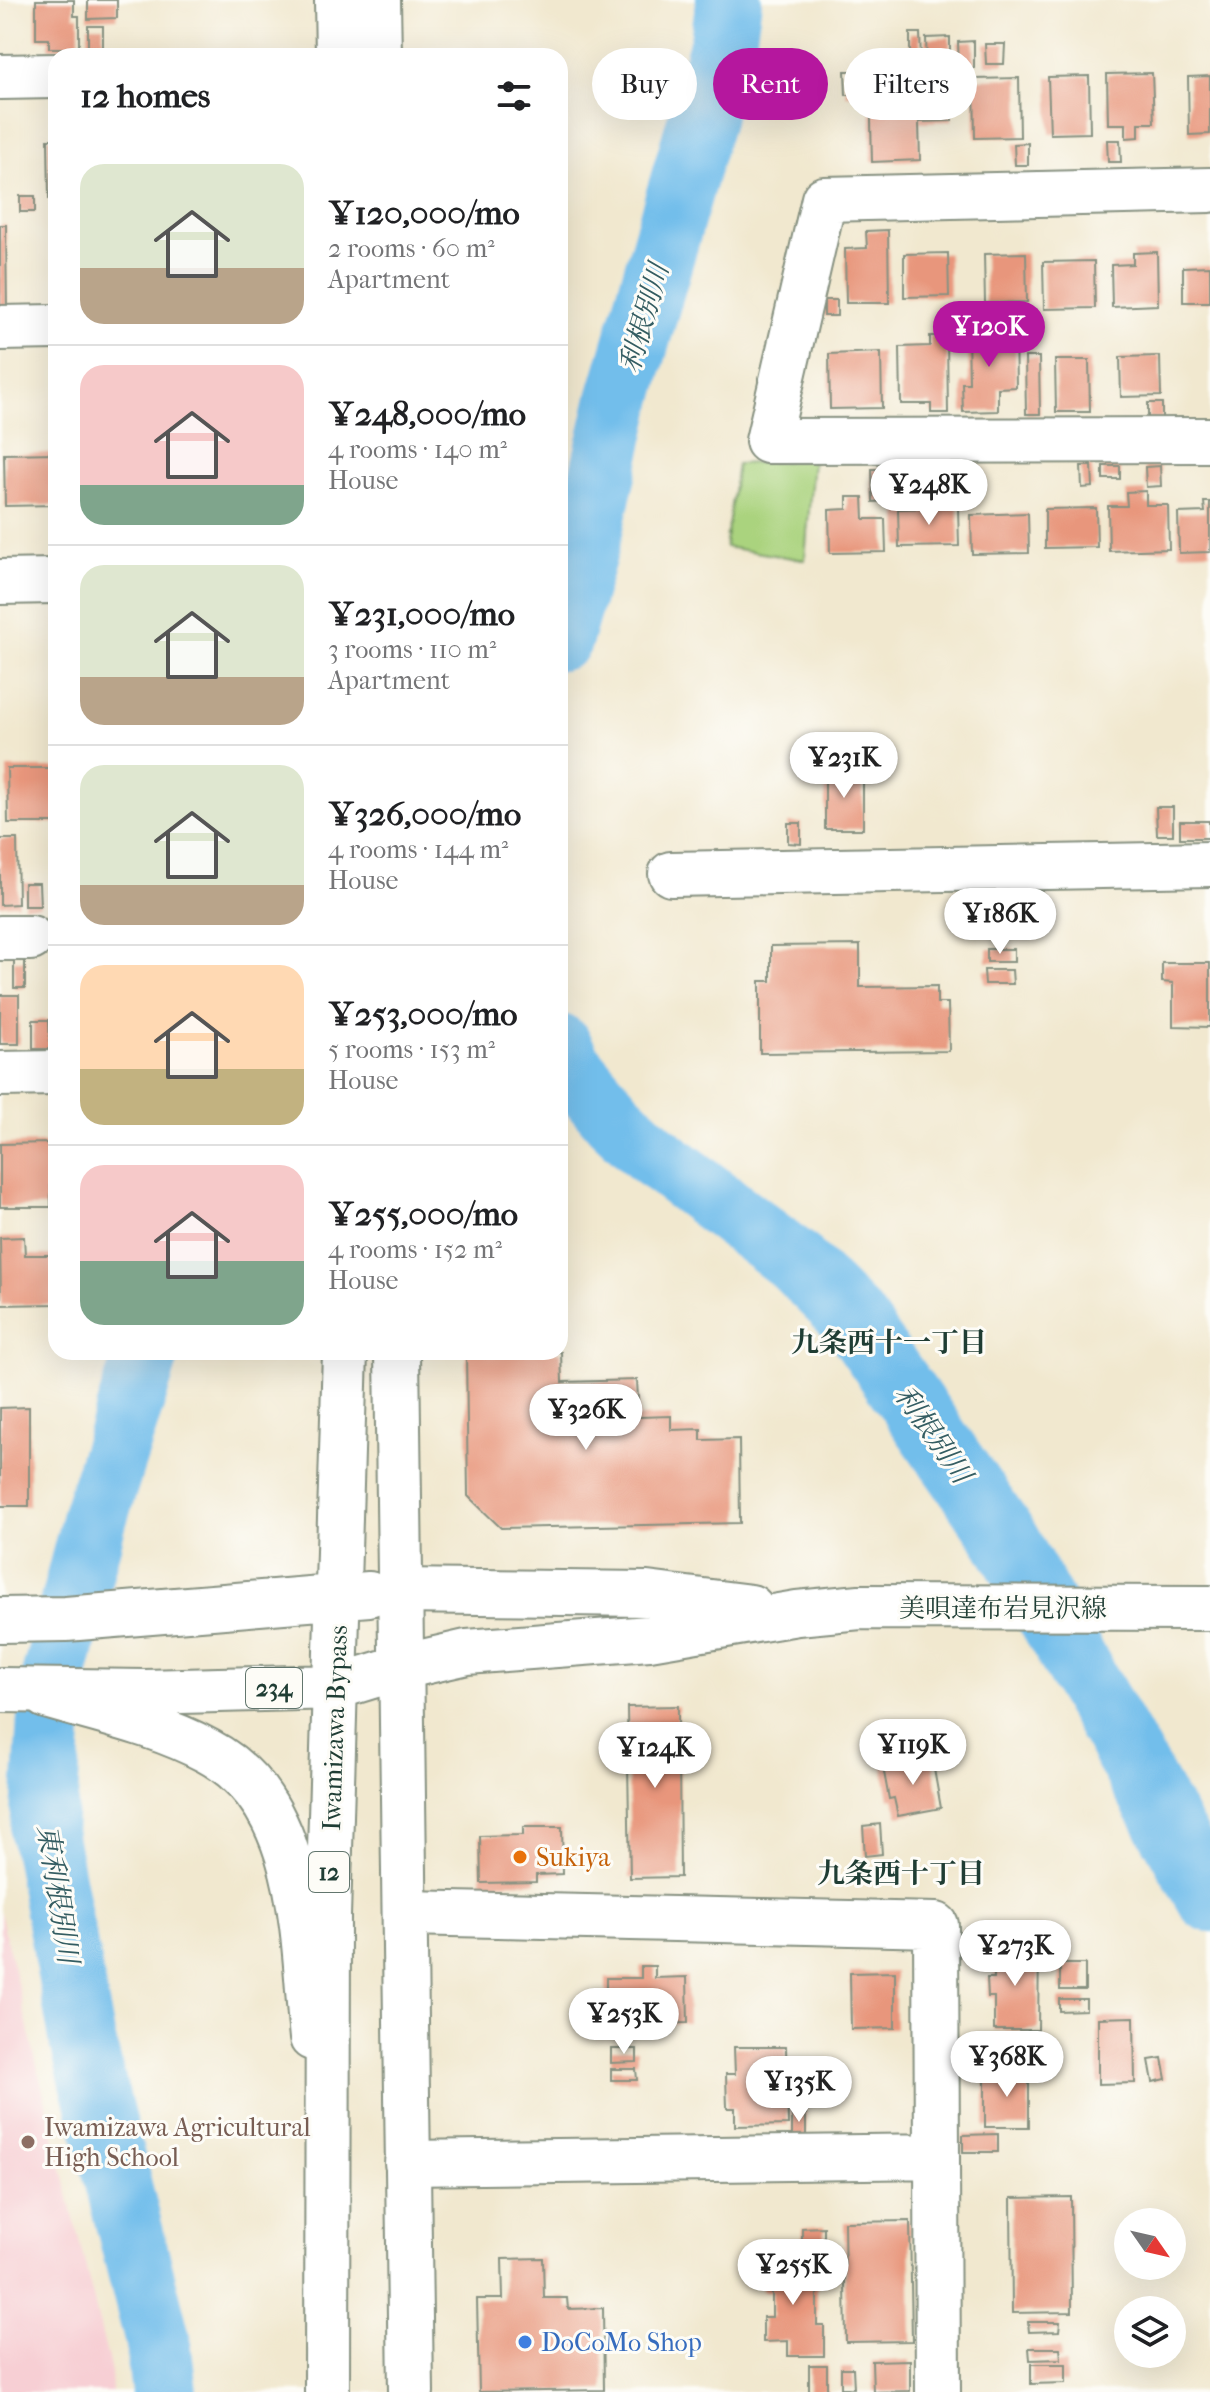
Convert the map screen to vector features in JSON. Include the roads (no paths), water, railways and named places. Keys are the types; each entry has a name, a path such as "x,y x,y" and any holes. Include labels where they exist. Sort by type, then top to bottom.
{"main road":[{"path":"337,0 338,48"},
{"path":"378,0 379,48"},
{"path":"0,77 48,76"},
{"path":"1210,190 824,199 768,441 1210,440"},
{"path":"0,328 48,327"},
{"path":"0,582 48,581"},
{"path":"671,874 1210,864"},
{"path":"0,1074 48,1073"},
{"name":"Iwamizawa Bypass","path":"327,2392 325,2152 328,1916 345,1360"},
{"path":"397,1360 411,2392"},
{"name":"美唄達布岩見沢線","path":"7,1620 184,1610 399,1591 647,1594 797,1613"},
{"name":"美唄達布岩見沢線","path":"401,1667 467,1652 649,1638 797,1613 860,1607 1210,1608"},
{"name":"234","path":"13,1690 145,1692 336,1687 401,1667"},
{"path":"13,1690 160,1730 194,1744 236,1771 257,1793 285,1842 294,1886 325,2152"},
{"path":"406,1913 936,1925 938,2392"},
{"path":"407,2163 937,2156"}],"waterway":[{"name":"利根別川","path":"568,610 587,543 619,403 723,42 729,0"},
{"name":"利根別川","path":"568,1062 614,1118 649,1151 793,1260 854,1321 1005,1538 1210,1899"},
{"name":"東利根別川","path":"144,1360 95,1516 52,1685 43,1832 83,2042 158,2342 164,2392"}],"place":[{"name":"Sukiya","path":"520,1857"},
{"name":"Iwamizawa Agricultural High School","path":"28,2142"},
{"name":"DoCoMo Shop","path":"525,2342"}],"district":[{"name":"九条西十一丁目","path":"889,1342"},
{"name":"九条西十丁目","path":"901,1873"}]}
